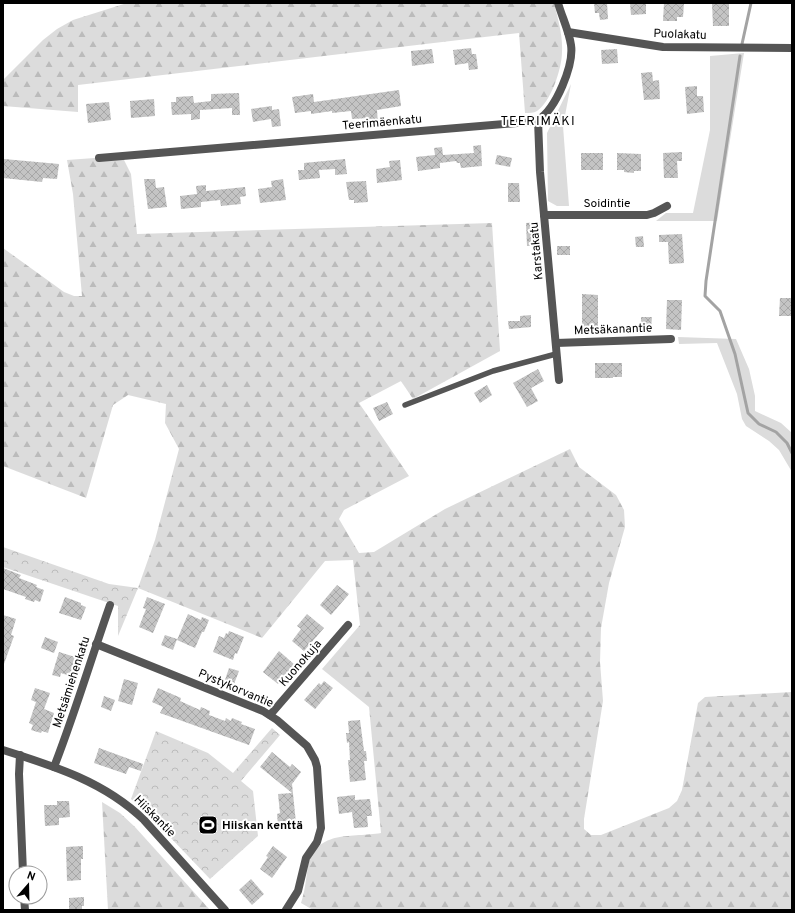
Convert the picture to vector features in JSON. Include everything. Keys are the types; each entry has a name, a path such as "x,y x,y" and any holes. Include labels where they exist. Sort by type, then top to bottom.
{"street":[{"path":"538,120 551,107 569,70 571,45 558,3"},
{"name":"Puolakatu","path":"568,32 663,47 792,48"},
{"name":"Teerimäenkatu","path":"99,158 529,122 538,120"},
{"name":"Karstakatu","path":"538,120 540,180 559,380"},
{"name":"Soidintie","path":"544,215 647,215 667,206"},
{"name":"Metsäkanantie","path":"556,343 671,339"},
{"name":"Metsämiehenkatu","path":"54,767 74,714 110,605"},
{"name":"Kuonokuja","path":"270,715 348,625"},
{"name":"Pystykorvantie","path":"96,644 270,715 301,740 312,753 317,768 322,822 320,835 306,858 298,891 286,910"},
{"name":"Hiiskantie","path":"3,750 54,767 103,789 131,808 225,910"},
{"path":"20,755 19,774 23,865"}],"lane":[{"path":"405,405 493,371 556,354"}],"green space":[{"path":"127,3 554,3 561,34 562,59 555,84 547,100 537,111 530,113 525,113 519,33 78,85 78,112 3,106 3,80 43,40 57,29 73,20"},
{"path":"744,53 717,221 656,221 666,213 693,213 710,130 710,56"},
{"path":"571,84 563,126 569,206 557,206 548,201 547,133"},
{"path":"122,156 131,174 137,234 492,223 500,351 413,399 401,381 359,403 409,476 344,510 339,519 359,553 374,552 445,509 570,449 579,467 616,495 624,510 625,527 609,583 601,628 600,662 603,701 584,819 584,829 591,835 601,835 669,808 677,801 682,790 698,703 705,697 792,692 792,910 313,910 301,903 308,866 313,854 319,846 337,838 381,833 369,707 322,669 360,625 353,560 325,561 262,638 138,588 155,540 179,449 165,423 166,404 128,395 113,405 86,498 3,466 3,248 64,292 74,296 82,296 73,194 67,160"},
{"path":"678,337 736,339 749,369 755,396 755,411 781,423 792,433 792,472 779,450 769,441 746,426 742,419 737,394 717,343 679,344"},
{"path":"3,547 109,584 138,588 118,636 118,606 3,567"},
{"path":"272,728 280,735 241,781 253,791 258,836 210,879 149,815 131,799 156,731 208,753 233,773"},
{"path":"102,802 120,813 135,827 210,910 108,910"}],"building":[{"path":"594,3 607,3 608,19 600,20 599,13 595,13"},
{"path":"630,3 646,3 646,14 631,15"},
{"path":"664,3 684,3 683,17 677,17 677,21 663,21"},
{"path":"712,3 729,3 729,26 713,26"},
{"path":"471,48 472,54 476,54 478,69 469,70 468,63 455,65 453,50"},
{"path":"432,49 434,63 412,66 411,51"},
{"path":"617,49 618,63 602,64 601,50"},
{"path":"652,72 653,81 659,80 660,99 644,100 641,73"},
{"path":"697,86 697,96 703,96 704,112 687,114 685,87"},
{"path":"399,90 401,106 377,110 378,124 369,125 368,118 352,119 351,111 332,113 332,111 311,114 311,111 295,113 292,97 313,94 314,102"},
{"path":"239,93 240,115 232,115 232,108 200,110 200,119 191,120 191,114 172,115 171,102 176,102 176,97 193,96 194,103 211,101 211,94"},
{"path":"154,99 155,116 131,118 130,101"},
{"path":"109,102 111,120 88,123 86,104"},
{"path":"272,106 272,110 279,109 281,126 272,127 271,119 253,122 251,109"},
{"path":"481,145 482,166 461,168 460,163 457,163 456,161 440,163 440,168 418,171 416,157 435,155 434,148 442,147 443,155 474,153 473,146"},
{"path":"682,152 682,161 677,161 678,178 664,178 663,153"},
{"path":"581,153 603,153 603,170 581,170"},
{"path":"617,153 641,154 641,171 634,171 634,173 624,172 624,170 617,170"},
{"path":"497,155 512,158 510,167 495,164"},
{"path":"4,159 59,164 57,179 43,178 42,182 3,178"},
{"path":"345,159 347,174 335,175 335,169 319,170 320,178 299,180 298,170 304,170 304,163"},
{"path":"400,160 402,180 377,183 376,169 390,167 389,161"},
{"path":"144,179 155,179 156,188 164,187 167,207 148,209"},
{"path":"283,179 286,200 260,203 258,189 272,187 271,181"},
{"path":"366,181 368,202 354,203 354,200 349,200 346,182"},
{"path":"508,183 519,183 520,202 508,202"},
{"path":"206,185 206,191 245,187 246,196 240,197 241,204 221,206 220,200 201,202 201,207 181,209 180,196 197,194 196,186"},
{"path":"539,222 541,246 527,246 526,223"},
{"path":"682,234 684,263 669,264 668,242 659,242 659,235"},
{"path":"643,236 644,247 636,247 635,237"},
{"path":"557,246 570,246 570,255 557,255"},
{"path":"582,294 598,295 598,332 582,332"},
{"path":"780,298 792,298 792,316 779,316"},
{"path":"667,300 682,300 681,330 666,329"},
{"path":"531,315 531,327 509,329 508,321 520,321 520,316"},
{"path":"641,317 652,317 651,329 641,329"},
{"path":"595,363 622,363 622,377 595,378"},
{"path":"538,369 544,381 531,388 538,401 527,407 513,383"},
{"path":"487,385 492,395 480,403 474,393"},
{"path":"387,402 393,414 379,421 373,408"},
{"path":"3,568 21,575 19,578 37,585 36,587 44,590 40,602 25,599 26,597 3,589"},
{"path":"337,585 349,594 331,615 320,605"},
{"path":"65,597 81,603 81,605 86,607 81,620 59,613"},
{"path":"147,597 165,604 153,633 139,627 146,609 143,608"},
{"path":"188,614 201,620 202,617 209,620 195,648 177,640"},
{"path":"307,614 324,628 304,651 292,641 301,629 297,626"},
{"path":"3,615 16,619 11,635 14,636 4,664 3,663"},
{"path":"229,631 244,637 237,654 235,653 233,660 213,652 219,636 224,638 226,633 228,634"},
{"path":"165,635 177,639 173,650 161,645"},
{"path":"45,637 58,642 54,653 41,648"},
{"path":"279,651 295,665 278,684 263,672"},
{"path":"59,652 75,657 70,676 61,673 60,677 52,675"},
{"path":"229,668 239,671 234,684 225,680"},
{"path":"124,679 138,683 132,705 118,701"},
{"path":"324,681 333,688 315,709 304,700 319,683 321,685"},
{"path":"35,688 50,693 44,709 54,713 48,733 42,731 41,733 31,730 33,725 29,723 36,702 31,700"},
{"path":"158,688 181,698 180,701 200,710 201,707 210,711 209,715 225,721 226,718 231,721 232,718 242,722 241,724 255,729 249,745 160,713 163,707 152,702"},
{"path":"104,696 115,700 111,711 101,707"},
{"path":"360,720 364,751 366,751 367,761 364,761 366,780 350,782 348,760 350,760 349,742 347,743 346,733 349,733 348,721"},
{"path":"99,748 143,764 141,771 129,767 126,774 94,763"},
{"path":"272,752 290,767 292,764 301,772 292,784 296,823 278,825 277,814 280,813 278,794 292,793 260,767"},
{"path":"355,795 355,800 370,799 372,816 367,816 368,827 354,828 352,812 339,814 337,797"},
{"path":"57,801 69,801 70,817 59,818 59,825 45,826 44,805 57,805"},
{"path":"83,846 83,859 81,859 81,880 67,881 66,847"},
{"path":"273,846 287,857 272,878 260,869"},
{"path":"251,879 264,894 252,905 239,890"},
{"path":"84,897 84,906 82,906 82,910 69,910 69,898"}],"waterway":[{"path":"742,44 751,3"},
{"path":"740,56 705,296 720,311 735,354 748,413 759,424 776,432 787,443 792,453"}],"place":[{"name":"Hiiskan kenttä","path":"208,825"}],"district":[{"name":"TEERIMÄKI","path":"538,120"}]}
